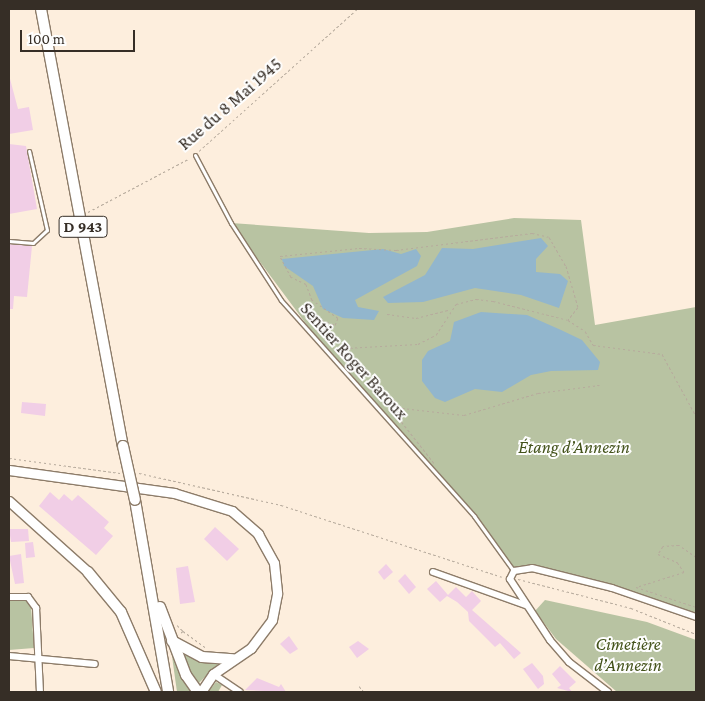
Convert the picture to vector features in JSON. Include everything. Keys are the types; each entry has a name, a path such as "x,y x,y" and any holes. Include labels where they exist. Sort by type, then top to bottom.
{"main road":[{"name":"D 943","path":"41,9 123,446 147,562 168,692"},
{"path":"147,562 172,641 200,692"},
{"path":"88,572 121,612 156,692"},
{"path":"172,641 202,657 234,659"}],"street":[{"path":"9,470 147,487 221,506 241,518 267,546 277,594 264,634 213,674 200,692"},
{"path":"9,501 88,572"},
{"path":"608,692 569,662 525,605 510,579 514,571 532,568 612,588 696,617"},
{"path":"433,572 525,605"},
{"path":"9,597 32,600 40,656 40,692"},
{"path":"9,656 40,656 95,664"},
{"path":"213,674 240,692"}],"lane":[{"path":"9,241 33,244 47,230 29,151"},
{"name":"Sentier Roger Baroux","path":"194,155 258,267 312,338 442,480 514,571"}],"path":[{"name":"Rue du 8 Mai 1945","path":"81,216 194,155 357,9"},
{"path":"312,338 321,337 308,315 335,324 338,318 312,300 306,284 291,277 280,256 359,248 396,250 532,233 550,237 566,266 578,307 568,320"},
{"path":"387,314 416,318 450,310 465,300 476,299 568,320 585,331 593,345 662,354 696,416"},
{"path":"336,364 338,353 346,348 402,348 431,338 450,310"},
{"path":"399,411 407,406 464,415 538,393 599,385"},
{"path":"358,390 379,391 394,400 407,431 431,456 442,480"},
{"path":"9,458 117,472"},
{"path":"145,474 281,505 510,579 528,578 631,608 696,634"},
{"path":"696,557 679,545 663,546 658,554 677,562 684,572 636,587 696,607"},
{"path":"183,631 214,651"},
{"path":"359,686 364,692"}],"green space":[{"name":"Étang d’Annezin","path":"514,218 581,220 595,325 696,307 696,615 590,579 530,565 512,569 474,516 336,364 231,223 369,233 427,232"},
{"path":"25,600 31,606 34,648 9,650 9,601"},
{"name":"Cimetière d’Annezin","path":"545,600 647,622 696,640 696,692 617,692 556,639 535,611"},
{"path":"176,647 195,658 220,662 196,686"},
{"path":"171,649 194,692 177,692"},
{"path":"216,682 222,685 218,692 208,692"}],"water":[{"path":"541,238 548,246 536,259 536,272 560,274 568,281 559,308 521,295 475,288 423,302 388,303 383,297 425,275 442,248 473,249"},
{"path":"383,249 401,254 416,249 421,256 417,266 355,300 358,307 379,311 374,320 343,318 323,309 313,286 284,266 282,259"},
{"path":"481,312 527,315 582,340 600,362 598,370 551,371 531,375 502,392 475,389 445,402 435,398 422,381 422,360 428,351 450,341 454,322"}],"building":[{"path":"9,75 18,109 29,107 33,130 9,134"},
{"path":"9,144 26,146 37,209 9,214"},
{"path":"9,244 32,246 27,297 14,296 13,309 9,309"},
{"path":"22,402 46,404 45,416 21,413"},
{"path":"50,492 59,500 64,494 72,501 78,495 109,522 104,528 113,536 96,555 39,506"},
{"path":"215,527 239,549 227,561 204,539"},
{"path":"9,529 28,529 29,541 11,542"},
{"path":"33,542 35,557 26,558 25,543"},
{"path":"21,554 24,583 15,584 9,556"},
{"path":"386,564 393,572 384,580 378,572"},
{"path":"188,566 195,602 180,604 176,568"},
{"path":"405,574 416,587 409,594 398,581"},
{"path":"436,581 448,595 456,587 466,597 472,591 481,601 472,610 521,653 514,659 500,643 495,647 469,621 468,612 457,602 447,596 440,602 427,589"},
{"path":"289,636 298,649 290,654 280,644"},
{"path":"358,641 369,649 357,658 349,647"},
{"path":"532,663 543,676 544,684 538,689 523,669"},
{"path":"560,666 576,682 569,688 572,692 557,688 561,685 552,674"},
{"path":"257,678 279,687 281,684 286,692 245,690"}]}
